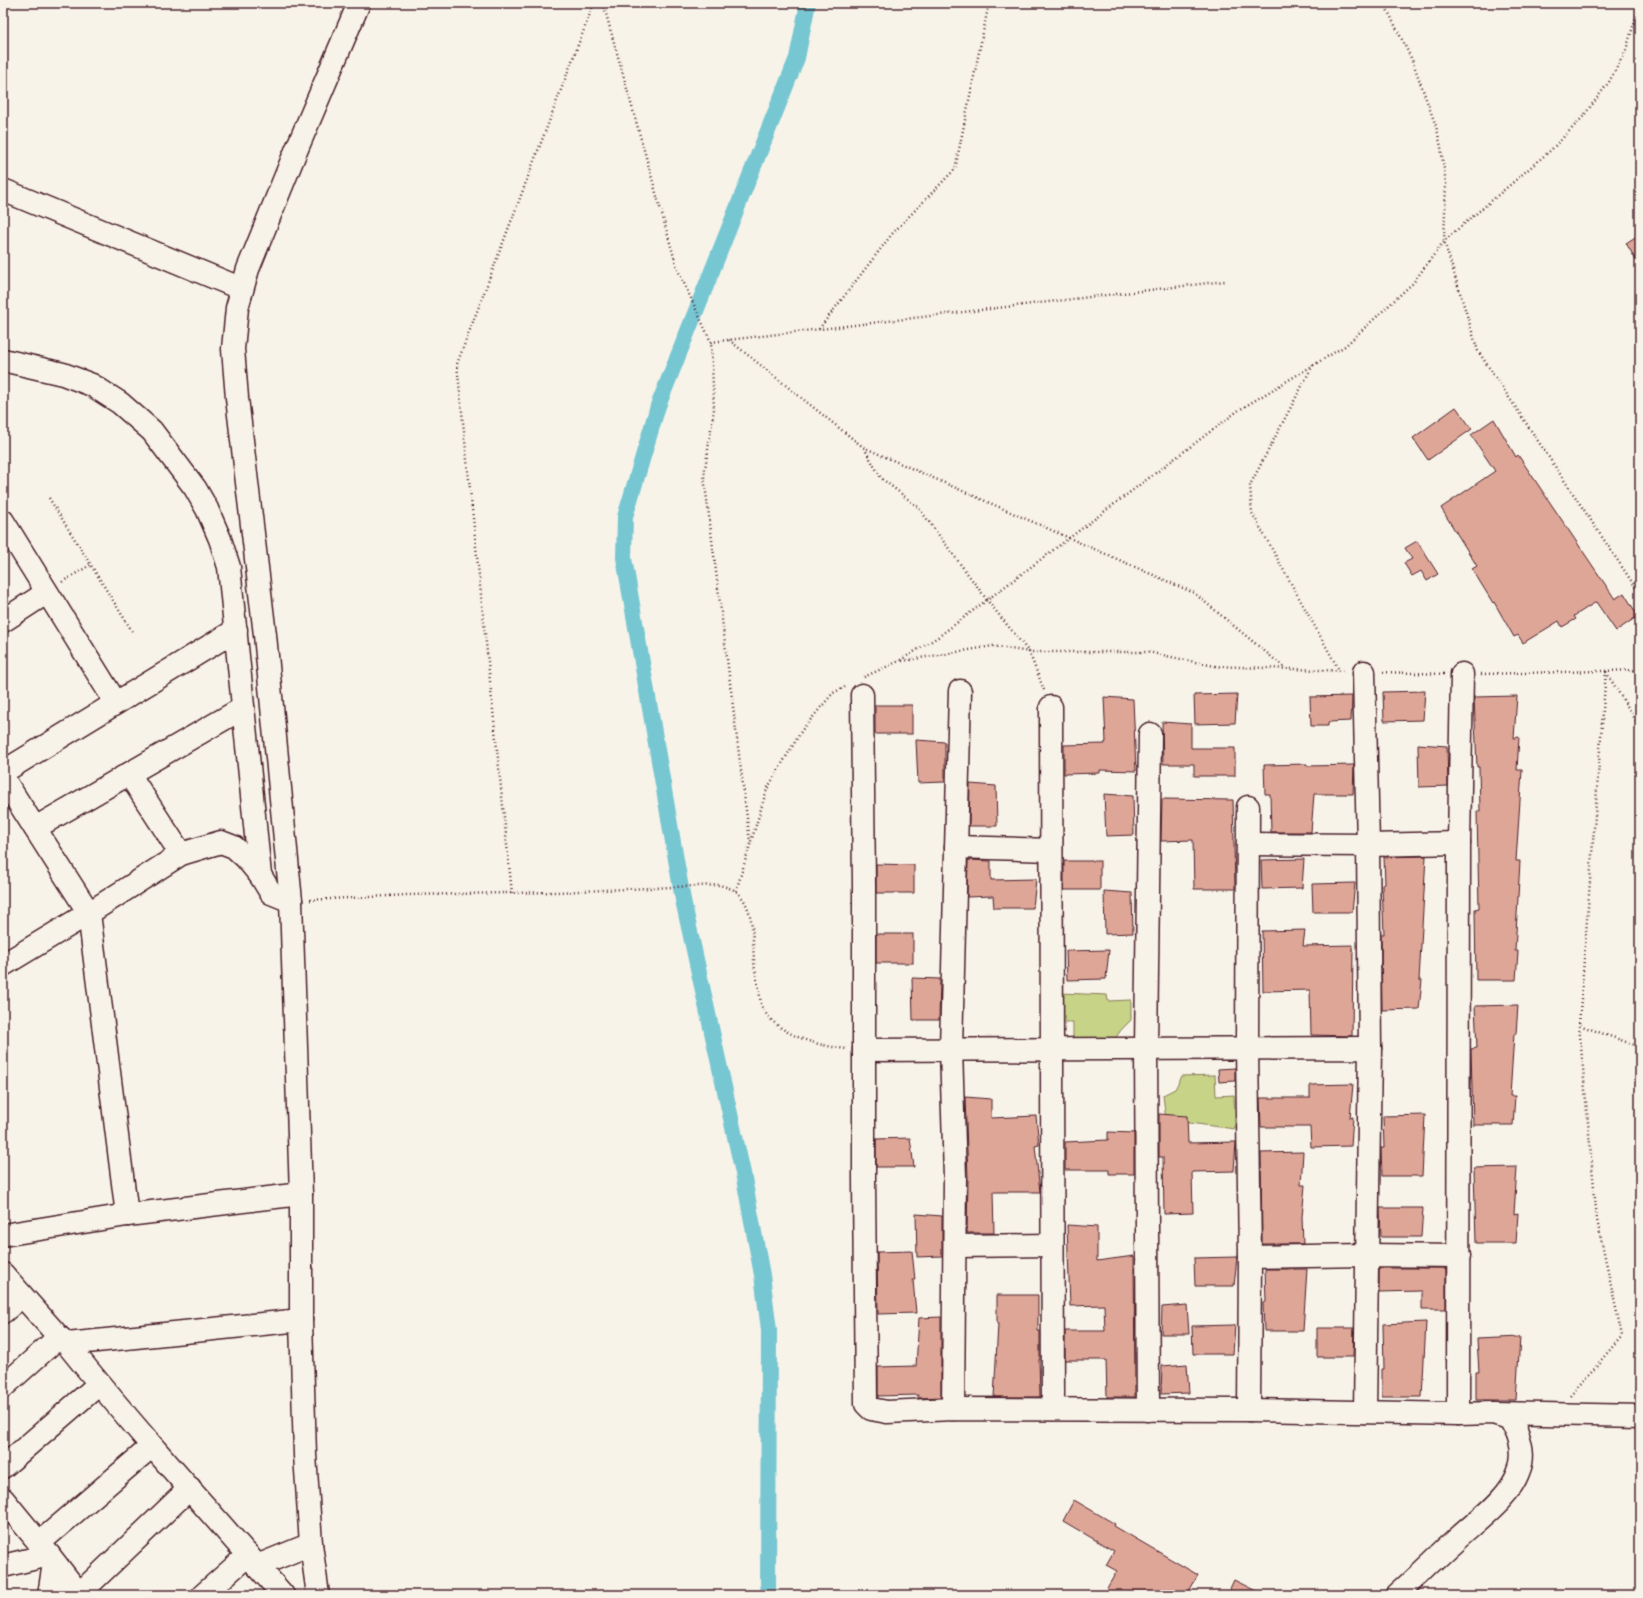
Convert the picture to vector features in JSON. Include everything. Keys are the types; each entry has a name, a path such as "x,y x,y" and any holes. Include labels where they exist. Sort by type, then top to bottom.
{"street":[{"path":"318,1595 311,1544 305,1456 301,1320 301,1194 291,901 265,635 236,391 233,349 237,308 248,269 293,158 359,3"},
{"path":"3,190 242,289"},
{"path":"3,360 63,374 92,385 120,403 152,431 194,488 206,509 220,538 229,567 260,875"},
{"path":"3,521 116,703"},
{"path":"3,620 46,592"},
{"path":"3,772 236,630"},
{"path":"1364,672 1368,845 1370,1048 1365,1412"},
{"path":"1458,1414 1459,844 1462,674"},
{"path":"857,686 864,1050 866,1404 871,1409 887,1412 953,1409 1249,1410 1640,1416"},
{"path":"953,1409 955,1177 951,1049 960,691"},
{"path":"1051,707 1052,1409"},
{"path":"35,828 243,708"},
{"path":"1148,1410 1146,1048 1150,734"},
{"path":"129,774 181,854"},
{"path":"3,778 89,913 128,1215"},
{"path":"1248,807 1247,1048 1250,1257 1249,1410"},
{"path":"3,965 89,913 181,854 222,842 234,847 246,858 260,875 270,893 291,901"},
{"path":"1248,844 1459,844"},
{"path":"956,847 1051,850"},
{"path":"864,1050 1052,1048 1370,1048"},
{"path":"3,1235 128,1215 301,1194"},
{"path":"954,1246 1052,1245"},
{"path":"1250,1257 1366,1255 1459,1256"},
{"path":"3,1274 63,1340 152,1447 190,1488 283,1595"},
{"path":"3,1312 22,1296"},
{"path":"3,1387 63,1340 301,1320"},
{"path":"3,1467 99,1384"},
{"path":"1398,1595 1492,1508 1511,1486 1519,1470 1522,1458 1518,1435 1509,1418 1493,1413"},
{"path":"3,1566 48,1554 152,1447"},
{"path":"3,1499 79,1594 190,1488"},
{"path":"203,1595 253,1560 311,1544"},
{"path":"48,1554 49,1595"}],"path":[{"path":"512,893 457,364 594,3"},
{"path":"603,3 677,268 711,342 714,409 704,476 750,845"},
{"path":"818,329 892,234 955,169 989,3"},
{"path":"1384,3 1412,60 1439,140 1446,184 1444,241 1478,351 1640,594"},
{"path":"736,891 767,789 802,730 833,693 857,686 938,637 1239,410 1345,346 1413,283 1444,241 1551,150 1582,118 1609,82 1626,50 1640,3"},
{"path":"711,342 1225,281"},
{"path":"729,340 863,447 1194,594 1286,669"},
{"path":"1313,365 1250,485 1252,513 1339,671"},
{"path":"863,447 881,478 918,507 987,600 1029,652 1051,707"},
{"path":"49,498 132,631"},
{"path":"46,592 90,565"},
{"path":"899,661 993,646 1029,652 1148,652 1214,666 1364,672 1462,674 1640,670"},
{"path":"1606,671 1640,727"},
{"path":"1554,1414 1622,1336 1597,1220 1579,1025 1606,671"},
{"path":"291,901 408,895 512,893 720,885 736,891 747,906 750,916 754,960 760,997 762,1006 772,1021 780,1028 794,1036 834,1048 864,1050"},
{"path":"1579,1025 1640,1047"}],"green space":[{"path":"1061,993 1107,995 1108,1001 1131,1000 1131,1020 1114,1040 1073,1038 1073,1022 1061,1022"},
{"path":"1215,1075 1216,1096 1234,1095 1235,1129 1166,1120 1163,1095 1175,1089 1182,1076"}],"building":[{"path":"1640,234 1640,267 1626,243"},
{"path":"1456,407 1472,429 1428,460 1413,438"},
{"path":"1494,419 1516,457 1518,455 1615,599 1624,593 1638,616 1616,631 1596,602 1574,616 1576,619 1562,627 1559,621 1523,643 1518,635 1514,637 1494,602 1493,603 1472,569 1477,566 1441,508 1495,471 1471,435"},
{"path":"1417,541 1438,574 1427,581 1421,571 1412,576 1404,563 1412,559 1405,548"},
{"path":"1425,691 1423,720 1384,721 1383,692"},
{"path":"1237,694 1235,723 1195,724 1194,695"},
{"path":"1352,696 1351,721 1328,722 1328,726 1311,726 1310,697"},
{"path":"1517,696 1514,738 1519,737 1517,770 1522,770 1516,861 1520,861 1515,951 1518,951 1516,980 1476,980 1475,909 1479,908 1477,811 1480,811 1479,767 1477,767 1474,697"},
{"path":"1104,697 1133,699 1136,771 1100,770 1100,773 1064,774 1064,745 1105,744"},
{"path":"875,705 912,705 912,734 875,734"},
{"path":"1162,722 1191,724 1191,748 1235,748 1235,776 1194,776 1194,764 1163,764"},
{"path":"916,740 945,742 945,782 918,783"},
{"path":"1418,744 1447,746 1448,786 1419,787"},
{"path":"1307,764 1307,766 1354,765 1353,794 1314,794 1311,832 1271,832 1270,794 1265,794 1264,765"},
{"path":"970,784 996,786 997,826 969,826"},
{"path":"1104,794 1133,796 1134,835 1106,836"},
{"path":"1162,799 1233,800 1235,889 1194,889 1193,840 1161,841"},
{"path":"1426,856 1419,980 1422,980 1419,1009 1382,1010 1381,934 1384,934 1382,885 1385,884 1384,857"},
{"path":"1304,859 1302,888 1262,889 1261,860"},
{"path":"968,860 991,861 991,880 1036,879 1033,908 994,908 993,896 967,897"},
{"path":"1064,861 1100,861 1100,890 1064,890"},
{"path":"876,864 914,865 914,893 876,893"},
{"path":"1355,883 1352,912 1313,912 1312,884"},
{"path":"1104,891 1132,893 1133,933 1105,934"},
{"path":"1305,930 1303,946 1353,945 1352,1036 1311,1035 1310,990 1263,991 1262,931"},
{"path":"876,934 913,934 913,963 876,963"},
{"path":"1109,950 1106,979 1067,980 1066,951"},
{"path":"912,978 940,979 939,1020 913,1020"},
{"path":"1518,1005 1516,1034 1514,1034 1510,1096 1515,1096 1513,1125 1473,1125 1471,1049 1477,1048 1475,1006"},
{"path":"1235,1068 1235,1081 1219,1082 1218,1069"},
{"path":"1353,1084 1350,1118 1353,1117 1351,1146 1311,1147 1310,1127 1261,1127 1260,1098 1310,1098 1310,1085"},
{"path":"965,1097 991,1099 991,1118 1036,1116 1039,1145 1035,1146 1040,1192 993,1192 994,1233 967,1233 968,1177"},
{"path":"1159,1114 1187,1116 1188,1143 1236,1142 1234,1171 1192,1172 1193,1213 1164,1214 1163,1157 1159,1157"},
{"path":"1425,1115 1422,1176 1382,1176 1381,1148 1384,1148 1383,1116"},
{"path":"1108,1132 1134,1133 1134,1174 1109,1174 1109,1170 1065,1170 1065,1142 1108,1140"},
{"path":"910,1138 914,1167 876,1167 876,1139"},
{"path":"1303,1152 1301,1185 1305,1185 1302,1217 1303,1244 1262,1244 1261,1153"},
{"path":"1517,1167 1514,1214 1518,1213 1516,1243 1476,1243 1474,1168"},
{"path":"1380,1208 1423,1208 1421,1237 1381,1237"},
{"path":"916,1214 942,1216 942,1256 917,1257"},
{"path":"1067,1225 1097,1227 1097,1261 1134,1256 1135,1397 1107,1397 1106,1360 1065,1360 1065,1331 1105,1331 1104,1305 1070,1306"},
{"path":"912,1251 916,1313 878,1314 877,1252"},
{"path":"1237,1257 1234,1286 1195,1286 1194,1258"},
{"path":"1379,1268 1446,1268 1446,1309 1422,1309 1422,1291 1379,1292"},
{"path":"1265,1269 1307,1269 1303,1331 1264,1331 1263,1303 1266,1302"},
{"path":"997,1295 1038,1295 1038,1331 1040,1331 1040,1397 994,1397 998,1324"},
{"path":"1187,1305 1189,1334 1161,1334 1162,1307"},
{"path":"941,1317 941,1397 918,1398 918,1395 878,1396 878,1367 916,1366 919,1318"},
{"path":"1426,1322 1422,1397 1382,1397 1382,1369 1384,1369 1383,1324"},
{"path":"1235,1325 1233,1354 1193,1354 1192,1326"},
{"path":"1317,1328 1354,1328 1353,1357 1317,1357"},
{"path":"1520,1337 1516,1400 1476,1400 1476,1372 1479,1372 1477,1339"},
{"path":"1187,1364 1189,1393 1161,1394 1162,1366"},
{"path":"1074,1500 1115,1524 1114,1526 1198,1575 1187,1595 1103,1595 1117,1571 1106,1565 1114,1551 1063,1521"},
{"path":"1234,1580 1264,1595 1227,1595"}],"waterway":[{"path":"768,1595 769,1330 762,1275 743,1173 683,900 624,558 625,517 658,406 797,58 808,3"}]}
